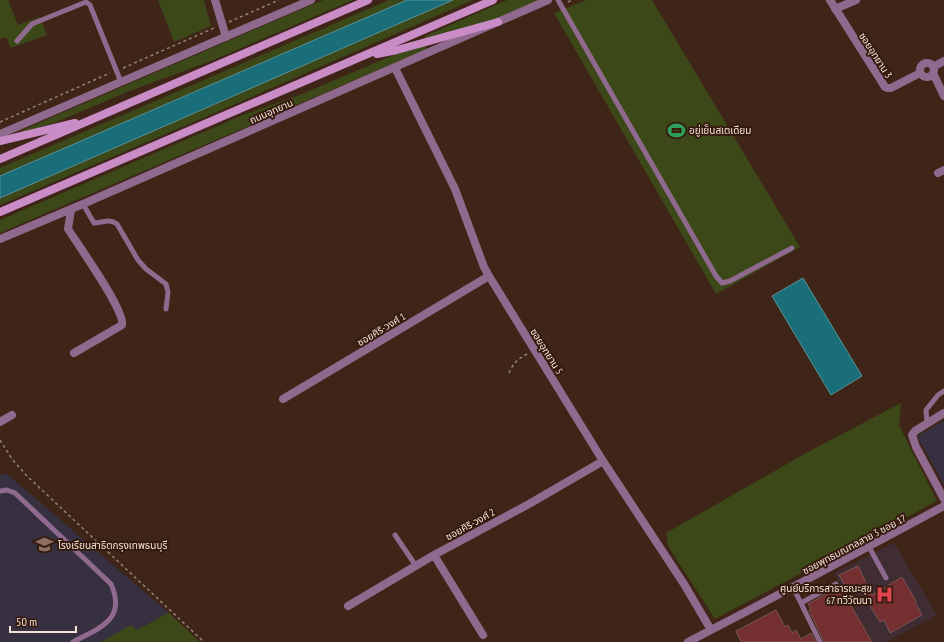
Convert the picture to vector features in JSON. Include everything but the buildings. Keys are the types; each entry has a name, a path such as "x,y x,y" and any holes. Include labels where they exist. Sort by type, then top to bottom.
{"main road":[{"path":"0,159 368,0"},
{"name":"ถนนอุทยาน","path":"0,212 493,0"},
{"path":"365,56 397,50 498,22"},
{"path":"0,141 96,117"}],"street":[{"path":"215,0 226,38"},
{"path":"0,134 226,38 311,0"},
{"name":"ถนนอุทยาน","path":"0,239 71,210 548,0"},
{"name":"ซอยอุทยาน 3","path":"830,0 835,10 887,88 920,73 925,77 930,76 933,70"},
{"path":"835,10 856,0"},
{"path":"944,61 933,70 944,96"},
{"name":"ซอยอุทยาน 5","path":"395,68 455,189 484,267 489,276 603,461 684,584 711,630"},
{"path":"71,210 68,229 116,304 123,321 122,325 74,354"},
{"name":"ซอยศิริ-วงศ์ 1","path":"283,399 489,276"},
{"path":"944,413 927,422 912,435 913,441 944,499"},
{"path":"0,422 12,415"},
{"name":"ซอยศิริ-วงศ์ 2","path":"348,606 434,555 530,504 603,461"},
{"name":"ซอยพุทธมณฑลสาย 3 ซอย 17","path":"688,642 943,508"},
{"path":"434,555 483,636"}],"lane":[{"path":"558,0 716,276 722,283 730,281 792,248"},
{"path":"17,41 32,24 86,2 90,5 121,82"},
{"path":"83,204 94,223 113,221 117,224 138,260 146,269 166,284 168,292 166,309"},
{"path":"927,422 926,410 938,395 944,391"},
{"path":"0,491 7,490 15,493 111,584 115,592 116,603 114,615 105,624 73,642"},
{"path":"396,535 416,566"},
{"path":"869,547 886,578"},
{"path":"801,603 836,584"},
{"path":"793,587 820,642"}],"path":[{"path":"0,122 279,0"},
{"path":"509,373 511,366 517,359 534,350"},
{"path":"0,440 12,459 27,476 204,642"}],"shaded area":[{"path":"944,421 944,485 917,436"},
{"name":"โรงเรียนสาธิตกรุงเทพธนบุรี","path":"6,473 169,613 115,642 0,642 0,476"},
{"name":"ศูนย์บริการสาธารณะสุข 67 ทวีวัฒนา","path":"894,543 937,615 886,642 873,642 834,573"}],"green space":[{"path":"0,0 8,0 18,25 40,17 47,35 11,48 6,37 0,39"},
{"path":"158,0 204,0 211,26 174,42"},
{"path":"323,0 353,0 211,61 127,92 59,121 20,134 20,131"},
{"path":"389,0 407,0 0,176 0,168"},
{"path":"453,0 473,0 0,205 0,198"},
{"path":"507,0 539,0 493,20 425,39 425,36"},
{"name":"อยู่เย็นสเตเดียม","path":"586,0 652,0 800,247 716,294 554,13"},
{"path":"425,45 427,49 0,233 0,220 243,115 302,94 391,56"},
{"path":"901,403 899,425 937,501 715,619 668,546 666,533 808,452"},
{"path":"169,613 200,642 101,642 131,625 137,630"}],"water":[{"path":"407,0 453,0 0,198 0,176"},
{"path":"803,278 862,376 831,395 772,296"}],"place":[{"name":"อยู่เย็นสเตเดียม","path":"676,130"},
{"name":"โรงเรียนสาธิตกรุงเทพธนบุรี","path":"45,545"},
{"name":"ศูนย์บริการสาธารณะสุข 67 ทวีวัฒนา","path":"885,594"}]}
